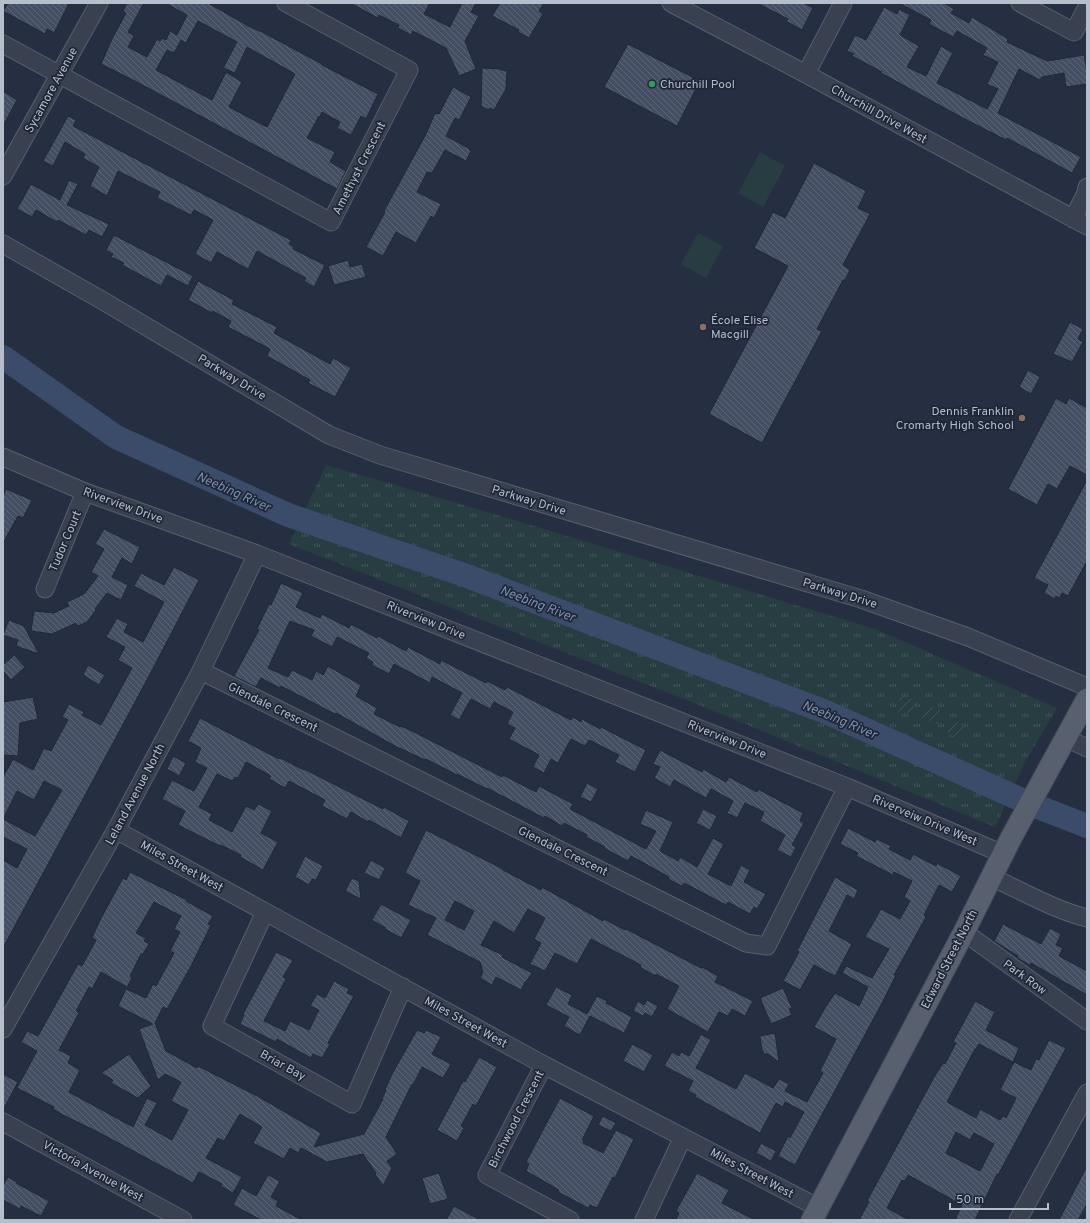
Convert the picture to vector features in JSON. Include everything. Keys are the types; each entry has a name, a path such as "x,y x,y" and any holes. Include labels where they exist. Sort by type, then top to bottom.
{"main road":[{"name":"Edward Street North","path":"816,1214 964,932 1007,846 1087,699"}],"street":[{"name":"Sycamore Avenue","path":"3,176 99,3"},
{"name":"Amethyst Crescent","path":"59,74 331,222 409,70 286,3"},
{"name":"Churchill Drive West","path":"671,3 1080,222"},
{"path":"806,74 842,3"},
{"path":"1020,3 1074,32 1087,7"},
{"path":"3,44 59,74"},
{"path":"1080,222 1087,187"},
{"name":"Parkway Drive","path":"3,244 105,302 329,435 395,460 862,599 968,637 1087,687"},
{"name":"Riverview Drive","path":"3,457 85,492 257,554 847,787"},
{"name":"Tudor Court","path":"45,589 85,492"},
{"name":"Leland Avenue North","path":"3,1029 116,830 201,671 257,554"},
{"name":"Glendale Crescent","path":"201,671 746,943 767,946 847,787"},
{"path":"1066,738 1087,748"},
{"name":"Riverveiw Drive West","path":"847,787 1007,846"},
{"name":"Miles Street West","path":"116,830 544,1065 684,1136 816,1214"},
{"path":"991,877 1077,916 1087,918"},
{"name":"Briar Bay","path":"265,912 212,1026 352,1104 403,987"},
{"name":"Park Row","path":"964,932 1087,1021"},
{"name":"Birchwood Crescent","path":"544,1065 487,1175 570,1220"},
{"path":"1018,1220 1087,1093"},
{"name":"Victoria Avenue West","path":"3,1122 183,1220"},
{"path":"644,1220 684,1136"}],"green space":[{"path":"760,152 785,166 763,207 738,193"},
{"path":"698,233 723,246 706,278 681,264"},
{"path":"326,465 875,629 1057,708 1026,760 995,827 704,707 289,544"},
{"path":"900,697 917,700 914,714 897,711"},
{"path":"927,704 943,712 937,724 921,717"},
{"path":"953,719 966,729 958,740 944,730"}],"building":[{"path":"8,3 69,3 54,33 47,29 45,34 3,11"},
{"path":"127,3 144,3 128,32 134,36 128,47 147,57 157,39 160,41 162,38 166,40 170,31 177,35 187,15 165,3 208,3 250,27 378,94 366,119 361,116 351,135 337,128 340,122 322,112 307,138 335,152 330,162 346,171 337,189 101,64 126,13 123,11","holes":["198,21 237,42 223,68 235,73 247,47 295,74 267,127 229,107 242,82 226,72 212,100 156,70 167,50 174,53 181,40 186,43"]},
{"path":"350,3 430,3 424,14 450,27 462,3 476,3 471,12 479,16 465,41 476,69 459,76 446,48 413,31 411,35 398,28 399,25 379,15 378,18"},
{"path":"500,3 544,3 539,11 543,14 529,38 518,32 519,30 492,16"},
{"path":"757,3 804,3 813,8 802,30 786,21 788,19"},
{"path":"899,3 944,3 954,9 951,13 969,23 972,17 1008,39 1007,42 1047,61 1084,55 1087,71 1087,84 1066,87 1064,73 1042,77 1040,80 1019,69 998,113 1081,157 1072,173 1007,138 1006,140 961,117 881,73 882,72 852,56 854,54 847,51 855,35 866,40 884,7 897,14 899,9 910,15 900,35 919,46 907,67 926,76 941,46 953,53 937,83 987,109 998,89 987,84 998,62 983,55 987,48 957,31 953,37 929,24 931,20"},
{"name":"Churchill Pool","path":"628,44 700,81 677,126 604,87"},
{"path":"482,68 501,69 507,71 506,89 494,110 490,108 489,110 481,106"},
{"path":"453,87 471,97 459,120 455,118 446,136 470,149 469,150 471,151 466,161 445,150 432,173 427,172 417,192 441,204 434,218 431,216 416,243 396,232 383,256 366,247 426,134 435,113 439,114"},
{"path":"3,91 17,100 3,126"},
{"path":"68,116 76,120 73,126 291,240 289,244 294,247 293,249 325,265 314,287 304,281 306,278 257,251 248,269 217,252 211,263 195,254 213,220 194,210 191,215 157,198 160,192 118,171 107,196 90,186 99,167 83,158 85,154 65,142 53,166 43,161"},
{"path":"814,163 866,191 858,208 870,214 843,265 850,270 845,280 843,280 817,329 822,331 762,443 709,414 788,266 754,248 773,212 785,218"},
{"path":"69,180 78,184 67,205 109,224 102,237 89,230 86,235 58,220 57,222 36,210 32,217 17,209 31,184 60,200"},
{"path":"114,235 193,276 188,286 167,275 161,286 122,265 124,263 111,257 113,254 106,250"},
{"path":"348,260 350,267 362,264 366,277 334,285 328,266"},
{"path":"198,281 234,300 232,304 277,327 274,333 330,364 333,358 351,368 335,397 308,383 310,380 267,356 270,349 228,327 231,321 188,300"},
{"path":"1070,322 1083,329 1078,339 1083,342 1072,362 1053,354"},
{"path":"1028,370 1040,377 1031,394 1019,387"},
{"path":"1056,398 1066,404 1069,398 1087,408 1087,475 1070,466 1057,489 1048,484 1037,505 1008,489"},
{"path":"1087,480 1087,561 1068,596 1062,593 1060,598 1056,596 1055,599 1044,593 1048,585 1034,578"},
{"path":"6,489 32,500 23,518 18,516 3,543 3,496"},
{"path":"104,529 140,547 132,564 122,558 112,577 128,585 121,600 107,593 87,622 78,626 76,623 52,634 31,631 34,611 54,613 69,606 67,602 84,594 98,576 91,572 104,549 95,544"},
{"path":"174,567 199,580 3,948 3,860 17,868 27,849 3,837 3,819 3,777 13,759 33,770 44,748 51,751 68,720 62,717 69,704 84,712 82,715 101,725 132,668 118,660 125,647 106,637 117,618 128,624 124,632 143,642 164,602 134,586 141,573 164,585","holes":["44,781 62,790 35,836 3,819 17,791 34,800"]},
{"path":"281,583 303,593 296,607 320,618 322,614 349,628 351,624 406,651 408,647 440,664 441,660 486,683 487,681 505,690 507,687 571,720 573,717 581,722 582,719 600,729 601,727 646,750 635,772 615,762 619,755 589,740 585,746 571,739 558,763 551,759 544,773 533,767 539,755 509,739 515,728 507,724 513,712 494,702 490,709 471,699 459,720 450,715 462,693 432,677 430,683 394,664 389,674 372,665 373,662 366,658 369,653 337,637 332,647 311,636 314,630 290,621 268,668 288,677 292,670 312,680 316,671 323,675 328,666 361,685 356,696 377,708 374,714 416,733 502,777 503,775 536,792 539,786 573,804 570,809 646,849 656,831 640,824 646,810 673,822 660,851 678,861 680,857 697,867 713,838 724,844 708,874 731,886 741,865 750,870 744,882 766,894 757,909 754,907 750,914 728,902 726,905 684,883 682,886 631,856 628,861 586,837 587,835 564,823 562,826 545,816 544,818 487,788 395,746 336,713 335,714 281,686 280,688 261,678 256,687 234,676 259,630 257,629 269,604 271,605"},
{"path":"9,620 24,626 39,654 16,646 18,640 3,635"},
{"path":"14,655 25,667 11,680 3,671 3,665"},
{"path":"88,665 105,675 99,685 83,675"},
{"path":"33,697 38,719 20,723 18,756 3,755 3,702"},
{"path":"200,718 279,759 280,758 304,769 383,809 384,807 409,821 401,838 369,820 368,822 351,812 347,819 322,806 325,800 289,781 285,788 269,779 271,776 246,762 238,778 235,777 232,781 217,774 199,807 212,814 209,820 232,832 246,806 254,810 258,804 272,811 261,833 278,842 263,870 240,857 241,855 178,825 185,811 162,799 172,780 194,791 207,768 195,762 201,748 188,741"},
{"path":"660,750 702,772 703,769 726,782 729,777 757,792 758,789 803,813 800,821 804,823 792,845 796,847 791,857 777,850 785,835 760,821 764,812 745,803 737,818 727,813 733,801 711,789 706,798 674,780 670,787 654,778 660,767 653,764"},
{"path":"173,756 186,763 179,776 167,769"},
{"path":"587,783 598,789 591,802 580,797"},
{"path":"703,809 717,816 710,830 696,823"},
{"path":"848,828 875,842 877,839 891,846 889,849 910,860 913,854 936,866 937,863 961,876 952,892 939,885 924,915 926,917 894,975 896,975 882,1003 795,1165 778,1156 788,1136 790,1138 804,1112 785,1102 783,1107 776,1103 760,1133 695,1097 696,1095 688,1091 693,1081 664,1066 672,1052 679,1056 681,1052 689,1056 701,1034 711,1040 696,1068 736,1089 745,1073 773,1088 779,1079 789,1084 785,1091 807,1102 823,1073 820,1071 836,1039 814,1027 835,993 859,1006 868,987 842,973 846,966 872,978 889,949 865,937 881,909 900,919 910,901 904,897 912,881 894,872 893,875 856,856 858,853 840,844"},
{"path":"426,830 541,890 542,887 603,921 604,919 625,930 626,929 701,968 702,967 718,976 715,982 753,1001 745,1016 732,1009 728,1016 719,1012 708,1032 667,1009 679,986 656,974 655,976 640,967 641,965 591,939 577,964 555,953 545,971 530,964 541,943 534,939 545,918 528,909 514,933 494,921 481,945 503,955 502,957 532,973 521,990 496,977 492,985 480,978 483,972 480,962 427,935 436,918 408,905 420,881 405,873","holes":["455,901 474,911 464,930 445,920"]},
{"path":"305,856 323,866 316,880 312,879 309,885 295,877"},
{"path":"371,860 385,868 379,880 364,873"},
{"path":"130,872 187,900 186,901 213,916 208,924 211,925 191,966 167,1009 163,1007 155,1023 166,1051 197,1068 198,1066 259,1097 321,1133 314,1147 364,1134 383,1099 392,1074 417,1030 424,1033 426,1030 441,1037 432,1054 451,1064 443,1078 422,1067 413,1085 412,1084 386,1137 397,1154 387,1161 392,1168 383,1186 363,1154 327,1162 301,1148 298,1153 290,1148 284,1159 253,1143 262,1127 240,1114 224,1141 218,1138 206,1158 242,1177 233,1193 221,1186 222,1184 199,1172 193,1183 63,1115 53,1109 54,1107 17,1088 37,1051 21,1042 27,1031 38,1036 78,964 82,966 96,940 92,938 100,920 123,878 126,880","holes":["154,902 181,916 174,929 180,932 170,951 174,953 156,986 153,984 146,998 126,989 118,1006 153,1024 139,1029 158,1080 165,1074 181,1082 171,1101 188,1110 172,1140 145,1125 157,1103 147,1098 133,1127 69,1092 80,1070 68,1063 71,1056 59,1050 79,1013 76,1011 89,987 92,989 101,972 127,987 132,978 130,976 141,954 143,954 149,944 144,941 146,938 136,933"]},
{"path":"835,877 858,890 854,899 847,895 829,931 852,944 835,976 814,965 800,990 783,981 799,952 797,951"},
{"path":"352,878 359,881 361,899 345,891"},
{"path":"381,904 411,920 401,938 372,920"},
{"path":"1003,924 1041,944 1050,928 1061,934 1056,945 1063,948 1059,956 1087,971 1087,995 1031,963 1030,965 1017,958 1018,956 994,941"},
{"path":"276,952 293,960 283,977 286,979 264,1021 285,1031 290,1021 309,1030 319,1010 310,1006 317,994 325,998 334,981 349,989 347,993 354,996 328,1043 330,1044 322,1058 313,1054 311,1058 277,1039 276,1042 240,1024 244,1015 243,1014"},
{"path":"556,987 572,995 568,1004 587,1014 597,996 607,1001 606,1003 632,1017 624,1033 590,1016 580,1035 564,1026 569,1017 546,1005"},
{"path":"783,988 792,1008 789,1009 792,1015 771,1024 760,998"},
{"path":"647,1000 658,1006 652,1017 645,1013 643,1016 633,1011 638,1001 644,1005"},
{"path":"975,1001 995,1012 986,1030 1019,1048 1013,1062 979,1044 947,1102 976,1118 980,1109 1000,1120 1003,1116 1006,1118 1016,1098 1000,1090 1014,1062 1031,1070 1036,1059 1039,1060 1049,1040 1066,1048 998,1175 997,1174 975,1220 955,1220 962,1205 908,1175 905,1181 902,1180 887,1208 909,1220 859,1220 869,1202 867,1201 933,1079 943,1063 945,1064 956,1043 953,1042","holes":["956,1132 970,1140 974,1133 994,1144 980,1171 946,1153"]},
{"path":"775,1033 779,1062 768,1054 764,1054 762,1051 760,1036"},
{"path":"632,1044 653,1055 644,1072 623,1061"},
{"path":"129,1054 151,1086 138,1098 111,1083 113,1080 101,1073"},
{"path":"479,1057 497,1067 476,1106 473,1104 461,1126 464,1128 457,1141 437,1130 463,1081 465,1082"},
{"path":"3,1074 18,1082 3,1110"},
{"path":"560,1098 594,1116 582,1140 584,1140 583,1143 603,1153 616,1130 634,1139 615,1178 613,1177 597,1208 590,1205 588,1208 558,1192 559,1190 526,1171 529,1164 526,1162"},
{"path":"603,1116 616,1123 611,1131 598,1125"},
{"path":"761,1143 776,1151 771,1161 756,1153"},
{"path":"1087,1166 1087,1204 1078,1220 1059,1220"},
{"path":"439,1173 448,1199 430,1204 422,1178"},
{"path":"697,1173 729,1190 722,1203 755,1220 676,1220 679,1213 676,1211"},
{"path":"268,1175 280,1181 271,1197 278,1201 276,1206 302,1220 261,1220 233,1205 242,1188 256,1196"},
{"path":"8,1177 49,1201 41,1216 21,1206 20,1209 3,1200 3,1185"},
{"path":"454,1206 480,1220 446,1220"}],"waterway":[{"name":"Neebing River","path":"3,357 116,437 288,515 467,576 826,712 1033,805 1087,826"}],"place":[{"name":"Churchill Pool","path":"652,84"},
{"name":"École Elise Macgill","path":"703,327"},
{"name":"Dennis Franklin Cromarty High School","path":"1022,418"}]}
